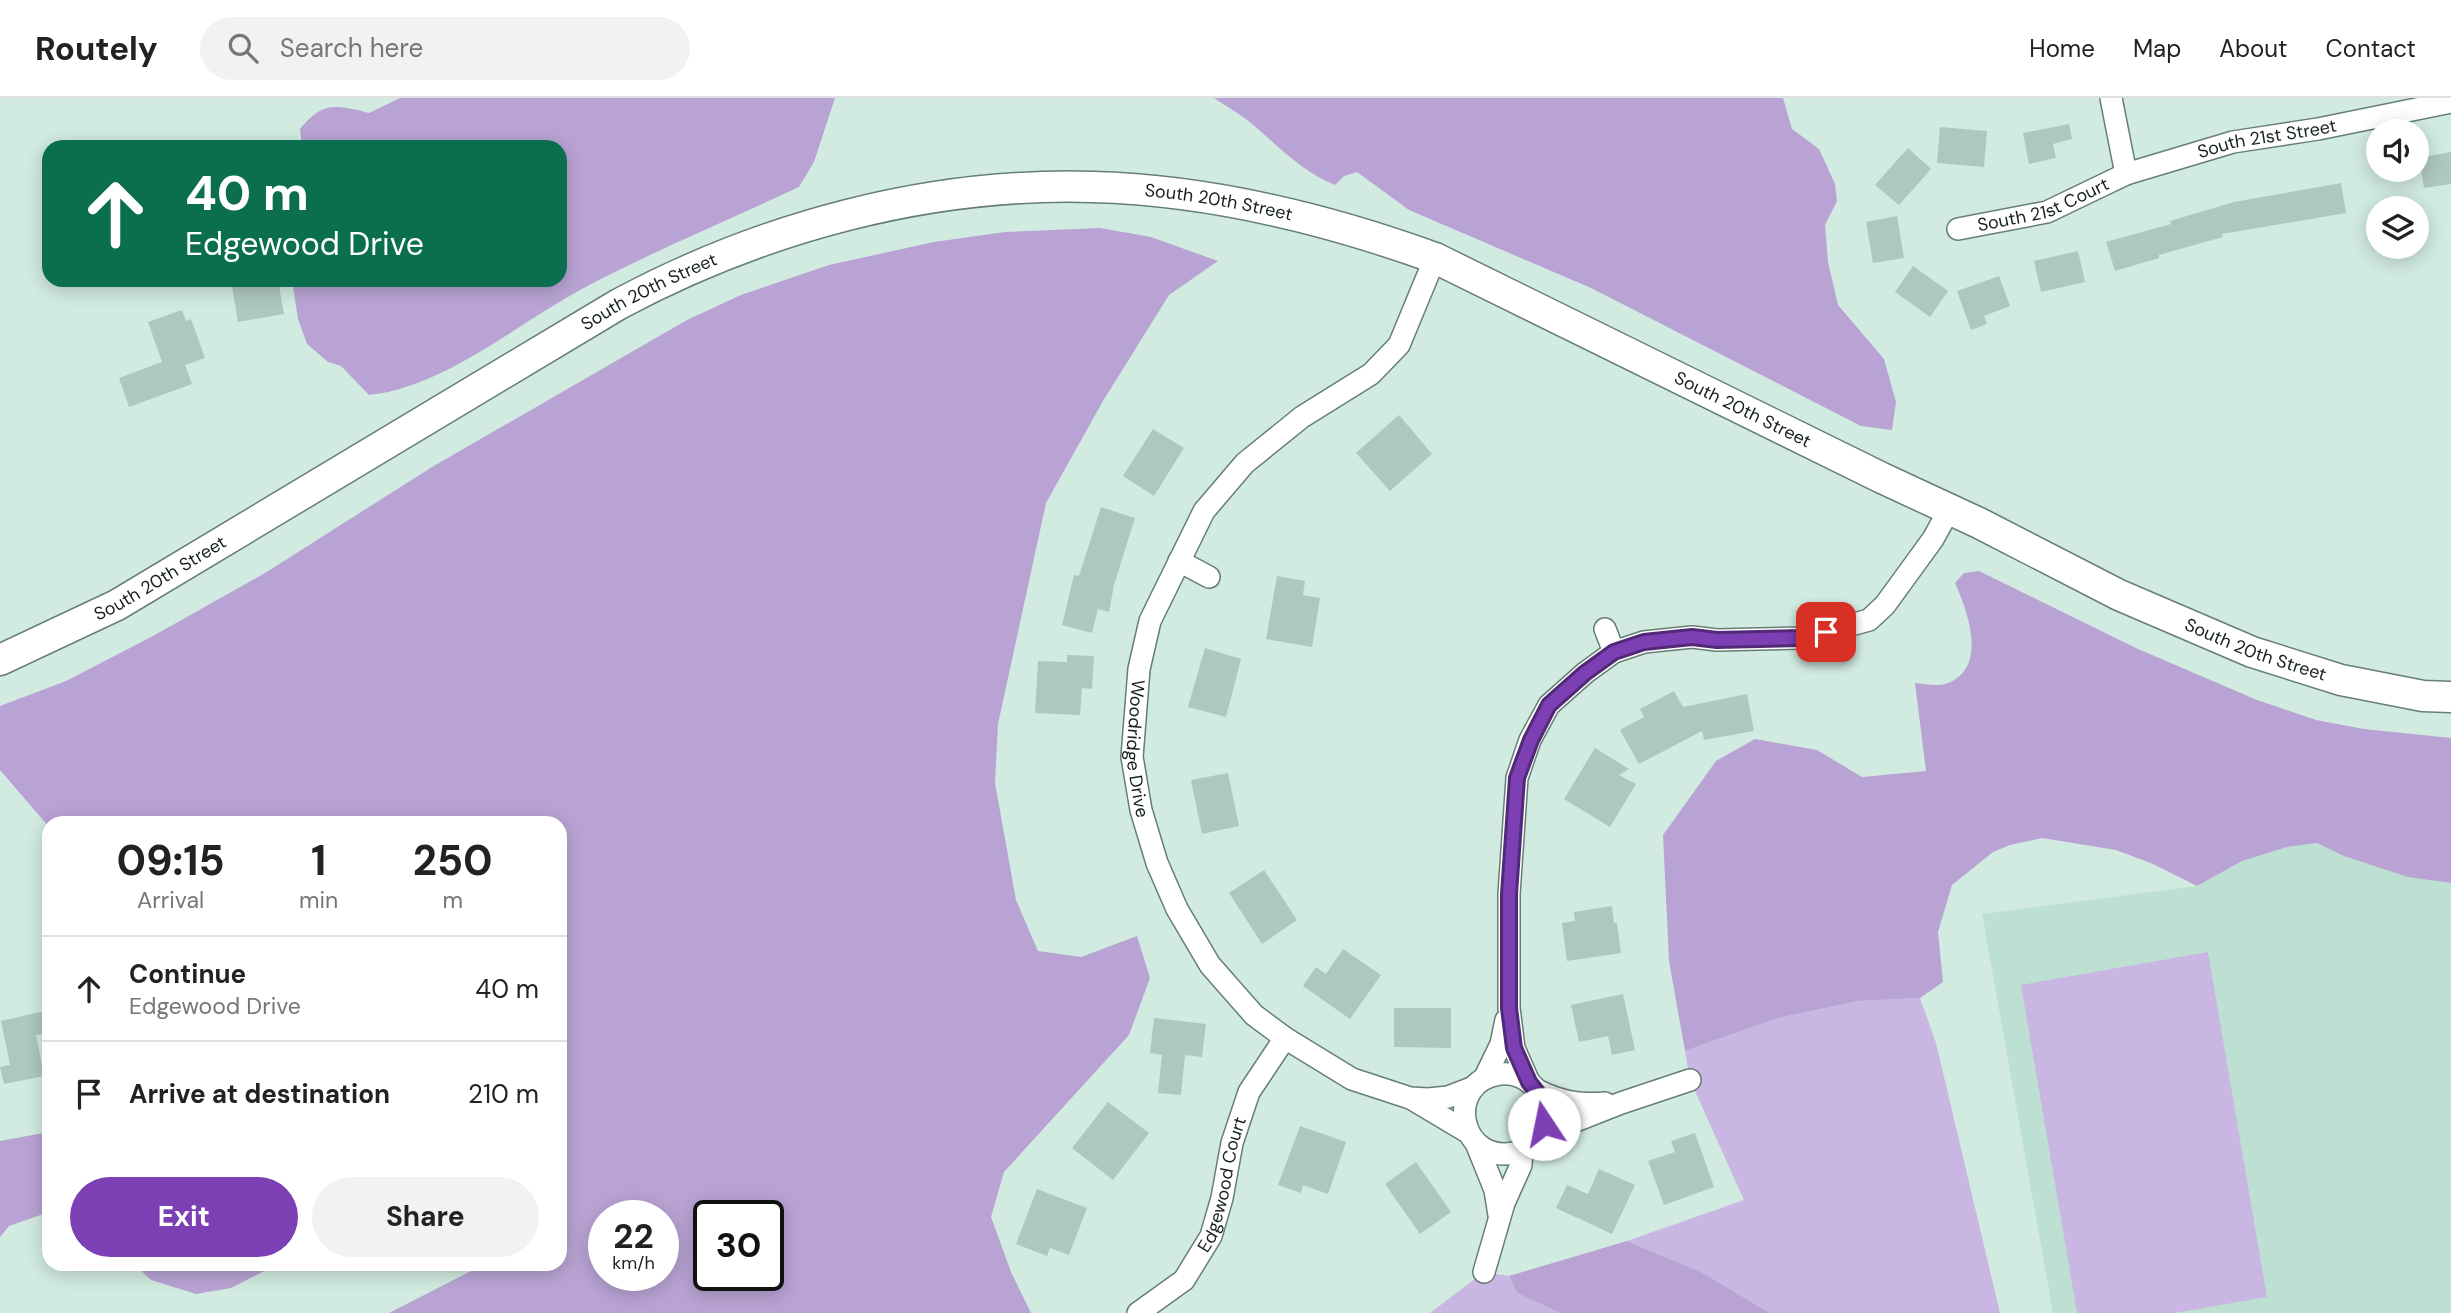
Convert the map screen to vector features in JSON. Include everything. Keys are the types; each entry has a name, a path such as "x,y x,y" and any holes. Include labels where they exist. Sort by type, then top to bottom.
{"main road":[{"name":"South 20th Street","path":"0,660 117,605 629,298 673,275 805,227 878,207 954,195 1033,187 1093,187 1153,191 1308,218 1372,235 1434,258 2119,595 2252,652 2341,680 2423,696 2451,697"}],"street":[{"path":"2111,98 2126,174"},
{"name":"South 21st Street","path":"2126,174 2233,142 2318,129 2372,107 2451,102"},
{"name":"South 21st Court","path":"1958,229 2047,212 2126,174"},
{"name":"Woodridge Drive","path":"1434,258 1399,345 1371,374 1302,417 1245,463 1204,511 1150,621 1139,669 1132,757 1141,810 1157,863 1177,909 1210,965 1254,1015 1285,1038 1352,1079 1410,1098 1473,1138"},
{"path":"1473,1138 1486,1151 1510,1155 1532,1144 1540,1135 1544,1124 1543,1100 1514,1048 1509,1008 1509,894 1517,778 1531,740 1549,705 1614,652 1644,642 1667,638 1803,638 1869,620 1885,605 1933,539 1949,510"},
{"path":"1179,561 1209,578"},
{"path":"1605,629 1614,652"},
{"path":"1499,1221 1495,1190 1465,1122 1464,1110 1468,1097 1501,1044 1509,1008"},
{"name":"Edgewood Court","path":"1138,1313 1184,1280 1210,1236 1222,1198 1232,1143 1249,1092 1285,1038"},
{"path":"1479,1083 1507,1073 1555,1099 1582,1104 1621,1102"},
{"path":"1540,1135 1621,1102 1690,1080"},
{"name":"Woodridge Drive","path":"1410,1098 1448,1097 1479,1083"},
{"path":"1484,1272 1504,1203 1521,1165 1522,1151"}],"shaded area":[{"path":"400,98 835,98 814,162 799,187 582,289 452,367 397,390 369,395 341,366 328,362 307,344 298,319 293,287 567,287 567,140 301,140 300,129 323,110 339,107 369,113"},
{"path":"1214,98 1783,98 1792,129 1819,149 1835,184 1837,201 1825,225 1828,262 1838,305 1884,359 1896,402 1892,430 1861,426 1591,288 1409,210 1357,172 1344,176 1335,185 1311,173 1247,120"},
{"path":"1100,228 1151,237 1218,261 1169,295 1103,401 1046,503 998,724 995,783 1016,900 1038,951 1081,957 1137,936 1150,978 1129,1035 1004,1172 991,1217 1011,1272 1031,1313 389,1313 471,1271 567,1271 567,816 42,816 42,819 0,770 0,706 66,681 153,636 265,573 432,467 687,320 741,295 829,265 934,242 1005,232"},
{"path":"1979,571 2138,649 2257,700 2316,720 2364,729 2451,738 2451,883 2408,877 2344,856 2317,843 2287,847 2242,861 2197,886 2153,864 2116,850 2042,838 2010,845 1993,852 1952,885 1938,932 1943,982 1920,998 1859,1001 1778,1018 1685,1051 1669,961 1663,835 1716,761 1755,739 1817,750 1862,777 1926,771 1915,683 1948,683 1968,665 1971,652 1969,623 1955,583 1964,573"},
{"path":"2451,826 2451,1313 2053,1313 1982,914 2197,886 2242,861 2287,847"},
{"path":"2208,952 2267,1297 2175,1313 2077,1313 2021,985"},
{"path":"1920,998 1936,1043 2000,1313 1770,1313 1701,1272 1627,1241 1744,1200 1690,1080 1685,1051 1778,1018 1859,1001"},
{"path":"42,1133 42,1214 9,1226 0,1237 0,1141"},
{"path":"1627,1241 1701,1272 1770,1313 1560,1313 1517,1293 1509,1276"},
{"path":"141,1271 264,1271 231,1288 196,1294 151,1280"},
{"path":"1484,1272 1509,1276 1517,1293 1560,1313 1430,1313"}],"building":[{"path":"2069,124 2072,139 2053,144 2056,158 2029,164 2023,133"},
{"path":"1940,127 1987,131 1984,167 1937,163"},
{"path":"1908,148 1931,169 1899,205 1875,185"},
{"path":"2451,152 2451,184 2424,188 2423,182 2429,182 2429,156"},
{"path":"2341,183 2346,213 2222,234 2223,237 2115,271 2106,242 2171,224 2170,221 2234,202"},
{"path":"1897,216 1904,258 1873,263 1866,222"},
{"path":"2078,251 2085,282 2041,292 2034,261"},
{"path":"1913,266 1948,291 1930,317 1895,292"},
{"path":"1999,276 2010,306 1984,316 1987,324 1971,330 1957,291"},
{"path":"232,287 279,287 284,314 238,322"},
{"path":"182,310 186,321 191,319 205,358 185,365 192,384 129,407 119,378 162,362 148,322"},
{"path":"1399,415 1432,454 1390,491 1356,453"},
{"path":"1153,429 1184,448 1154,496 1123,476"},
{"path":"1101,507 1135,518 1114,585 1109,612 1098,609 1092,633 1062,625 1074,575 1079,576"},
{"path":"1277,576 1305,581 1303,595 1320,598 1312,647 1266,639"},
{"path":"1205,648 1241,659 1226,717 1188,707"},
{"path":"1067,655 1094,656 1092,689 1082,688 1080,715 1035,713 1038,661 1067,662"},
{"path":"1674,691 1683,707 1747,694 1754,731 1704,740 1702,731 1639,764 1620,730 1644,717 1640,709"},
{"path":"1595,748 1629,769 1619,775 1636,784 1610,827 1564,799"},
{"path":"1228,773 1239,826 1202,834 1191,780"},
{"path":"1264,870 1297,920 1262,944 1229,893"},
{"path":"1612,906 1621,953 1567,961 1562,923 1575,921 1574,912"},
{"path":"1343,949 1381,975 1350,1019 1303,986 1316,967 1326,974"},
{"path":"1623,994 1635,1050 1612,1055 1608,1036 1579,1042 1571,1005"},
{"path":"1394,1008 1451,1008 1451,1048 1394,1047"},
{"path":"42,1012 42,1034 36,1035 42,1076 4,1084 0,1067 10,1065 1,1021"},
{"path":"1154,1018 1206,1024 1202,1057 1185,1055 1181,1095 1158,1093 1162,1055 1150,1053"},
{"path":"1108,1102 1149,1133 1113,1180 1072,1148"},
{"path":"1300,1126 1346,1142 1328,1194 1303,1185 1301,1193 1278,1185"},
{"path":"1695,1133 1714,1187 1664,1205 1648,1161 1675,1152 1671,1141"},
{"path":"1416,1162 1451,1212 1420,1234 1385,1184"},
{"path":"1599,1169 1635,1185 1612,1234 1556,1208 1567,1185 1588,1194"},
{"path":"1037,1189 1087,1208 1069,1255 1050,1248 1047,1256 1016,1244"}],"route":[{"path":"1544,1124 1543,1100 1529,1082 1514,1048 1509,1008 1509,894 1517,778 1531,740 1549,705 1614,652 1644,642 1692,637 1717,640 1803,638 1826,632"}]}
